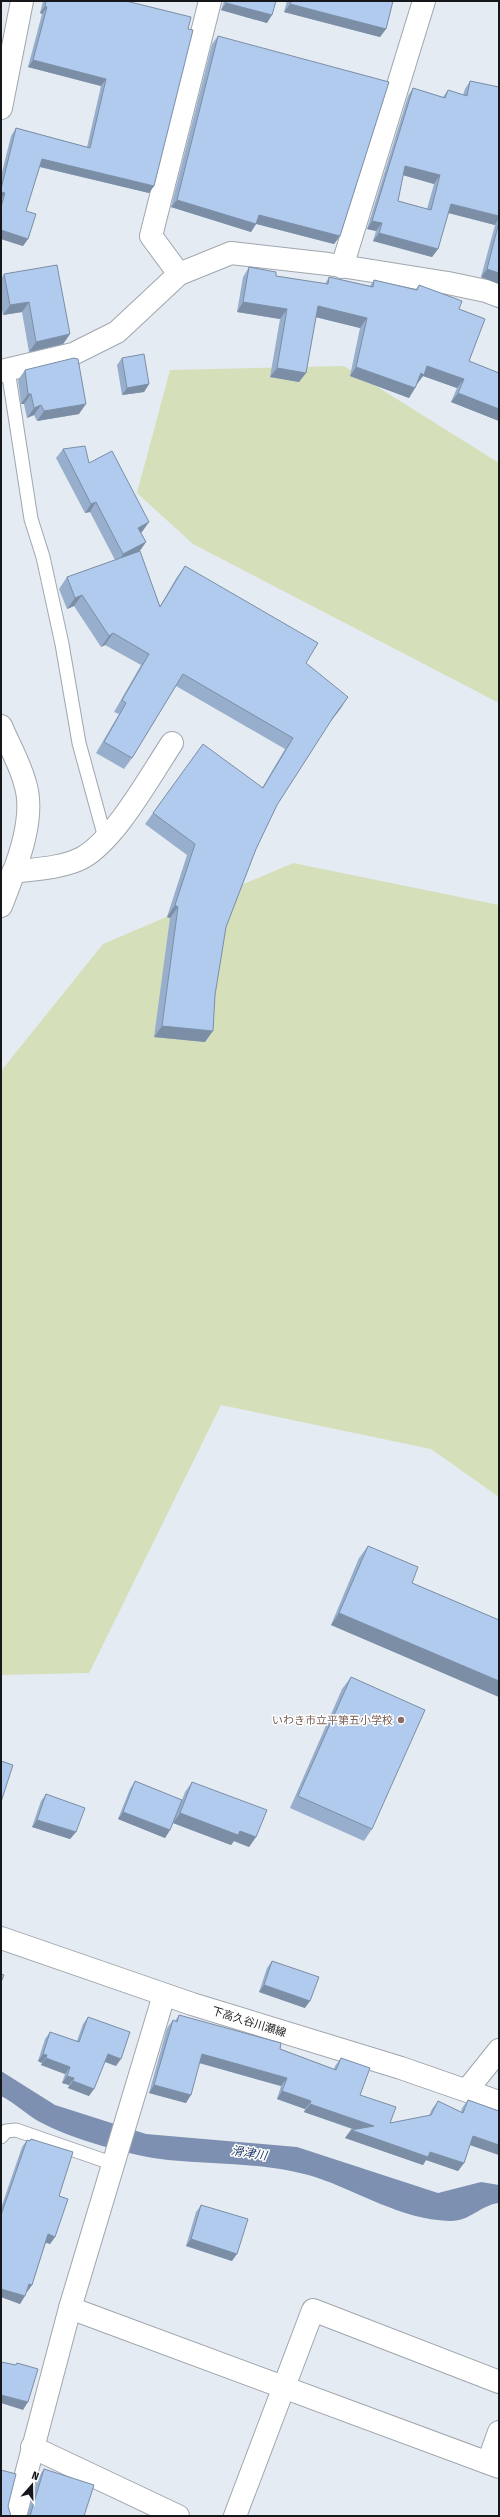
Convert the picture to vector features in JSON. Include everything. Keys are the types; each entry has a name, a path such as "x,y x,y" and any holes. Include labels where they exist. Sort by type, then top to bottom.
{"street":[{"path":"1,108 22,1"},
{"path":"179,274 151,236 210,1"},
{"path":"342,267 424,1"},
{"path":"4,370 73,354 117,332 179,274 231,253 342,267 448,284 486,291 499,296"},
{"path":"1,726 26,784 28,816 24,841 1,906"},
{"path":"13,872 60,865 82,858 105,838 125,814 172,743"},
{"name":"下高久谷川瀬線","path":"1,1938 164,1994 467,2090 499,2102"},
{"path":"15,2516 32,2447 70,2308 128,2120 164,1994"},
{"path":"467,2090 499,2050"},
{"path":"70,2308 493,2465 499,2432"},
{"path":"235,2516 313,2310 499,2382"},
{"path":"32,2447 178,2516"}],"lane":[{"path":"4,370 31,519 43,557 62,644 78,743 105,838"},
{"path":"1,2137 6,2131 16,2130 115,2162"}],"green space":[{"path":"344,366 499,463 499,703 193,544 137,493 170,370"},
{"path":"293,863 499,905 499,1497 431,1449 221,1405 89,1673 1,1675 1,1071 103,944"}],"water":[{"name":"滑津川","path":"1,2071 55,2105 146,2134 297,2147 438,2193 481,2182 499,2185 499,2203 492,2204 456,2221 431,2219 397,2210 332,2183 297,2172 261,2166 168,2160 119,2151 67,2134 33,2118 1,2096"}],"building":[{"path":"46,1 126,1 191,17 188,29 193,30 154,186 42,159 26,211 36,214 28,239 1,230 1,207 5,193 1,192 1,189 16,128 90,148 106,79 33,60 47,7 45,6"},
{"path":"227,1 276,1 272,15 226,3"},
{"path":"291,1 393,1 386,29 290,4"},
{"path":"218,36 389,82 340,236 259,215 256,224 177,200"},
{"path":"470,81 499,87 499,216 451,204 438,249 379,233 382,223 372,221 413,88 445,98 448,90 467,96","holes":["405,166 440,175 431,210 398,201"]},
{"path":"499,222 499,273 487,269"},
{"path":"57,265 70,334 36,342 29,302 10,305 4,274"},
{"path":"249,267 276,272 276,276 328,284 329,277 373,287 374,280 417,290 419,285 462,301 459,309 485,319 469,361 499,373 499,409 458,393 464,379 427,366 424,375 421,373 415,388 356,367 367,318 318,306 306,373 277,368 287,309 243,302"},
{"path":"144,354 149,384 127,388 122,358"},
{"path":"74,358 78,359 86,404 44,411 41,405 34,408 31,394 28,394 25,370"},
{"path":"85,446 89,463 112,451 149,522 138,528 146,542 123,554 96,502 91,504 63,449"},
{"path":"140,551 160,607 185,566 318,643 306,663 348,697 334,716 277,805 256,849 226,927 215,995 213,1031 162,1026 178,907 175,905 195,844 153,813 203,744 263,788 293,738 183,674 132,758 104,742 126,703 122,700 149,654 113,633 109,636 82,595 75,598 67,577"},
{"path":"368,1546 418,1567 412,1583 499,1620 499,1681 339,1613"},
{"path":"351,1677 425,1710 372,1829 298,1796"},
{"path":"1,1761 13,1765 1,1802"},
{"path":"135,1781 182,1800 170,1830 123,1812"},
{"path":"192,1782 267,1810 256,1837 240,1831 238,1835 180,1813"},
{"path":"46,1794 85,1808 76,1832 37,1820"},
{"path":"272,1961 319,1977 310,2001 264,1985"},
{"path":"1,1974 4,1975 1,1982"},
{"path":"179,2015 281,2043 280,2049 336,2070 341,2058 370,2068 360,2095 396,2107 390,2123 431,2115 438,2101 463,2113 468,2100 499,2111 499,2145 473,2136 464,2163 430,2152 428,2157 351,2130 374,2126 310,2104 311,2101 282,2091 287,2078 202,2054 191,2095 154,2085 173,2020 177,2022"},
{"path":"88,2017 130,2032 121,2059 108,2054 94,2089 73,2081 74,2078 67,2076 70,2067 46,2058 47,2055 43,2054 50,2032 79,2042"},
{"path":"31,2139 73,2152 59,2196 68,2199 55,2237 48,2234 32,2285 29,2284 25,2296 1,2289 1,2215 27,2140 30,2141"},
{"path":"201,2205 248,2219 237,2254 191,2239"},
{"path":"1,2362 16,2365 17,2363 38,2369 28,2402 1,2395"},
{"path":"44,2469 94,2485 84,2516 30,2516"},
{"path":"1,2470 16,2474 8,2506 11,2516 1,2516"}],"place":[{"name":"いわき市立平第五小学校","path":"401,1720"}]}
